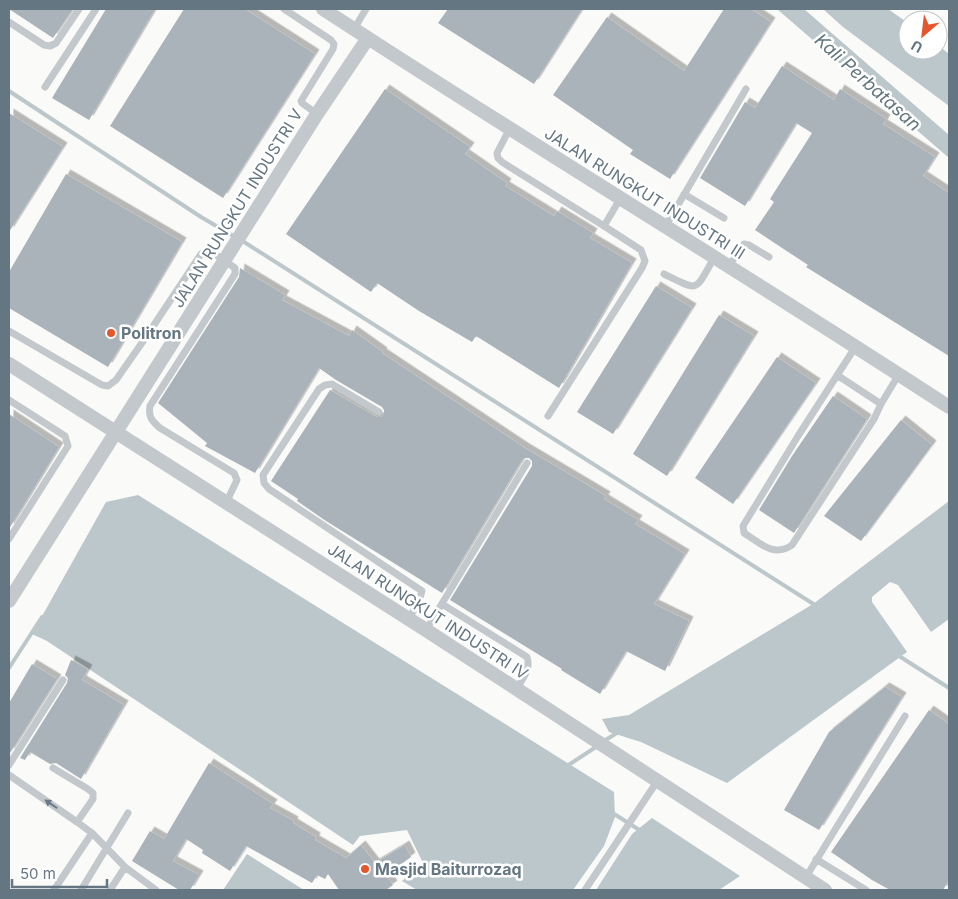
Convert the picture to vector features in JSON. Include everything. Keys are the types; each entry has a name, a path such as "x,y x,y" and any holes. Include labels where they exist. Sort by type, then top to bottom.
{"street":[{"name":"JALAN RUNGKUT INDUSTRI III","path":"323,9 620,199 856,346 949,407"},
{"name":"JALAN RUNGKUT INDUSTRI V","path":"9,601 317,114 368,38"},
{"name":"JALAN RUNGKUT INDUSTRI IV","path":"9,364 517,688 825,890"}],"lane":[{"path":"9,22 44,45 50,46 56,43 79,9"},
{"path":"45,87 96,9"},
{"path":"284,9 331,40 334,44 301,101 317,114"},
{"path":"354,29 366,9"},
{"path":"665,227 746,89"},
{"path":"510,128 497,153 498,158 641,250 645,261 548,416"},
{"path":"684,194 724,218"},
{"path":"604,226 620,199"},
{"path":"728,267 744,244 769,257"},
{"path":"9,332 102,385 108,386 116,380 201,254 209,250 235,268 235,274 150,406 149,412 151,420 160,428 234,473 237,480 226,503"},
{"path":"664,274 694,287 700,284 714,258"},
{"path":"856,346 743,526 744,533 774,552 784,551 792,545 874,419 899,374"},
{"path":"837,375 881,404"},
{"path":"379,412 332,384 324,385 319,389 263,475 264,484 422,591 418,604 408,619"},
{"path":"9,400 64,436 68,446 9,539"},
{"path":"426,630 527,463"},
{"path":"442,604 527,657 529,663 526,673 517,688"},
{"path":"9,765 63,680"},
{"path":"806,878 905,716"},
{"path":"53,768 93,793 92,799 77,822"},
{"path":"9,775 92,833 125,868 156,890"},
{"path":"585,890 658,780"},
{"path":"81,890 128,813"},
{"path":"54,890 92,833"},
{"path":"816,859 866,890"},
{"path":"110,890 125,868"},
{"path":"142,890 147,883"}],"water":[{"name":"Kali Perbatasan","path":"777,9 804,9 949,135 949,158"},
{"name":"Kali Perbatasan","path":"823,9 888,9 898,16 898,60 948,60 948,53 949,106 843,27"},
{"path":"138,495 614,792 615,817 604,846 573,890 417,890 402,881 423,863 407,830 360,836 353,845 47,641 32,634 106,502"},
{"path":"949,501 949,619 931,632 898,585 890,582 872,597 872,602 907,652 727,783 641,742 609,732 602,719 629,715 813,604"},
{"path":"652,818 740,876 719,890 596,890 632,834"},
{"path":"247,854 304,890 223,890"}],"building":[{"path":"9,9 73,9 53,38"},
{"path":"106,9 155,9 89,120 52,98"},
{"path":"184,9 245,9 315,54 223,198 110,126"},
{"path":"448,9 582,9 534,84 438,23"},
{"path":"724,9 751,9 771,22 670,179 630,154 633,150 553,95 607,17 684,71"},
{"path":"782,66 834,100 840,89 886,119 883,124 935,157 923,176 949,193 949,356 806,267 808,265 755,230 774,202 770,199 812,133 796,123 745,206 700,178 745,102 755,108"},
{"path":"385,89 470,147 465,154 507,183 505,186 554,216 557,211 593,233 590,238 632,263 559,388 476,336 472,342 419,311 377,283 371,292 286,234"},
{"path":"9,113 63,147 9,232"},
{"path":"66,174 182,242 108,367 9,308 9,272"},
{"path":"240,268 285,295 282,300 349,336 352,330 382,353 525,448 606,496 604,499 638,520 635,524 685,554 654,604 689,621 665,671 626,651 600,694 450,600 532,466 532,461 529,458 522,460 442,593 326,521 271,481 330,390 377,417 381,417 384,414 382,407 319,368 255,473 205,446 207,443 158,403 239,277"},
{"path":"656,286 692,308 613,434 577,412"},
{"path":"719,315 754,336 667,476 633,454"},
{"path":"777,357 816,383 733,504 695,478"},
{"path":"833,396 867,419 794,533 759,510 792,456"},
{"path":"9,414 59,447 9,529"},
{"path":"901,420 932,445 861,541 824,516"},
{"path":"71,660 88,669 82,680 124,705 81,779 56,763 50,764 30,752 25,760 20,758 67,683 68,678 65,675"},
{"path":"32,664 57,679 10,753 9,703"},
{"path":"885,687 902,697 819,830 784,810 829,732"},
{"path":"929,710 949,724 949,880 943,890 890,890 831,852"},
{"path":"209,763 273,804 270,808 294,821 293,823 316,837 315,840 346,858 361,845 375,863 405,845 411,857 386,875 393,885 386,890 339,890 328,874 325,879 317,875 312,883 246,846 230,871 202,853 203,850 186,839 173,861 199,875 190,890 179,890 132,861 150,831 164,839"}],"waterway":[{"path":"9,91 201,217 235,237"},
{"path":"241,240 815,605"},
{"path":"9,668 42,617"},
{"path":"896,654 949,688"},
{"path":"604,741 620,731"},
{"path":"567,766 599,745"},
{"path":"611,812 641,831"}],"place":[{"name":"Politron","path":"111,333"},
{"name":"Masjid Baiturrozaq","path":"365,869"}]}
